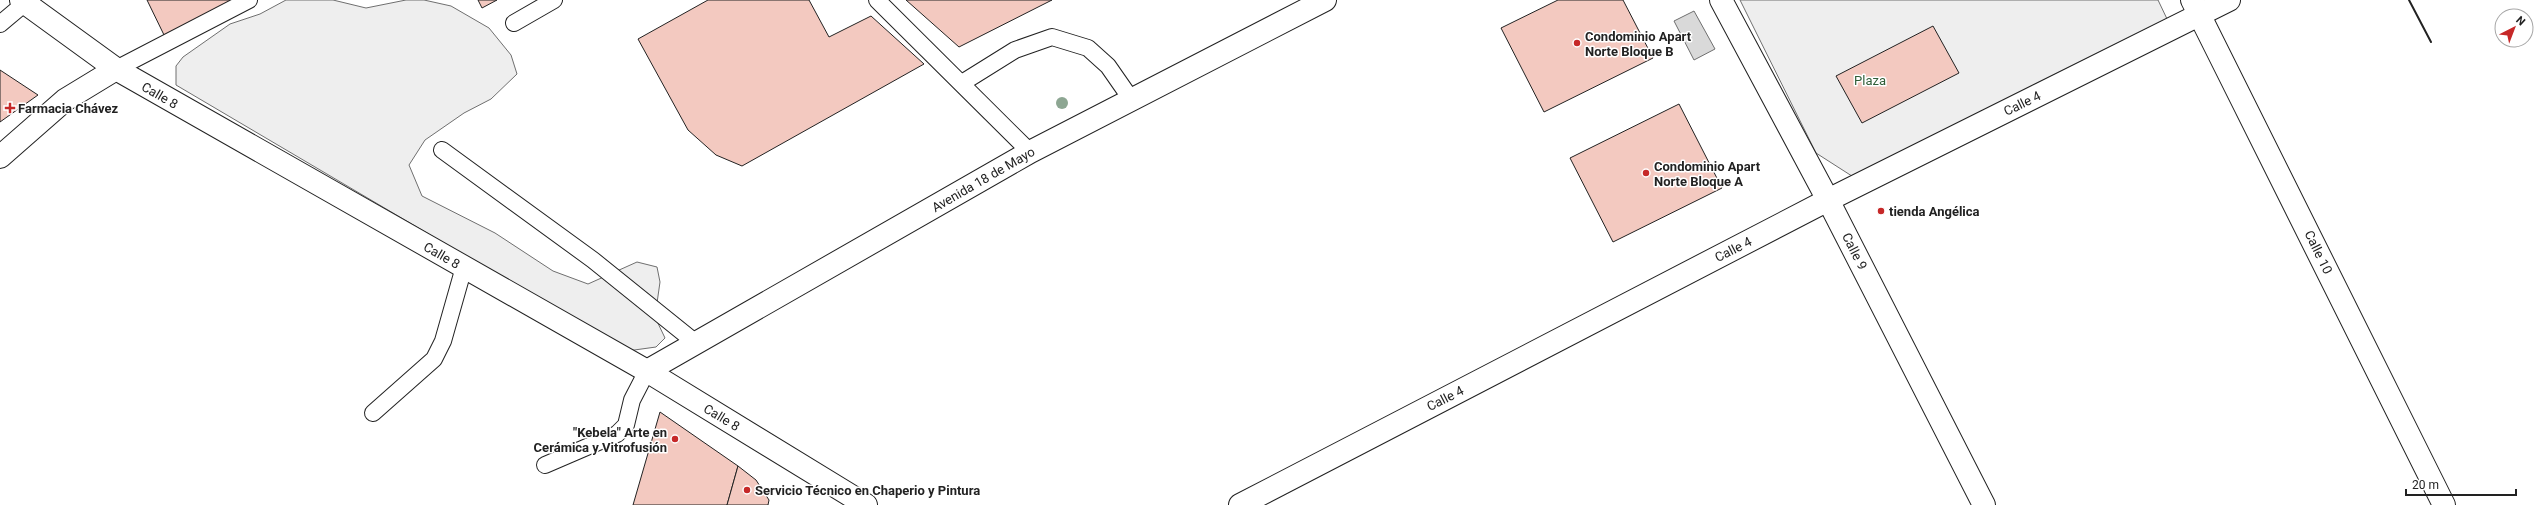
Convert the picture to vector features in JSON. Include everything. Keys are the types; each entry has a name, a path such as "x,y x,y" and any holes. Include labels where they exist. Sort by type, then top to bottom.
{"street":[{"name":"Avenida 18 de Mayo","path":"647,371 1030,152 1325,0"},
{"name":"Calle 9","path":"1722,0 1828,200 1984,505"},
{"name":"Calle 4","path":"1240,505 2196,7 2229,0"},
{"name":"Calle 8","path":"23,2 116,69 647,371 866,505"},
{"name":"Calle 10","path":"2196,7 2444,505"},
{"path":"0,157 65,100 116,69"}],"lane":[{"path":"116,69 248,0"},
{"path":"514,23 554,0"},
{"path":"877,0 1030,152"},
{"path":"0,24 23,2"},
{"path":"962,83 1016,50 1052,37 1088,48 1108,66 1131,99"},
{"path":"442,150 593,260 696,343"},
{"path":"373,412 434,359 443,341 464,267"},
{"path":"545,465 617,434 626,425 632,400 647,371"}],"green space":[{"path":"286,0 333,0 366,8 406,0 424,0 451,6 489,28 511,55 517,74 491,99 464,113 425,140 409,165 422,196 495,233 553,271 588,284 637,262 657,267 660,282 655,317 665,338 656,347 627,351 176,85 176,66 183,57 230,24 260,14"},
{"name":"Plaza","path":"1740,0 2158,0 2168,21 1855,178 1816,153"}],"shaded area":[{"path":"1694,11 1715,49 1694,60 1674,21"}],"building":[{"path":"147,0 234,0 165,37"},
{"path":"478,0 497,0 482,8"},
{"path":"708,0 809,0 829,37 871,16 924,64 742,166 716,155 688,130 638,39"},
{"path":"906,0 1052,0 959,47"},
{"name":"Condominio Apart Norte Bloque B","path":"1558,0 1623,0 1653,58 1544,112 1501,28"},
{"path":"1933,26 1959,73 1862,123 1836,76"},
{"name":"Farmacia Chávez","path":"0,70 38,95 0,122"},
{"name":"Condominio Apart Norte Bloque A","path":"1679,104 1722,188 1613,242 1570,158"},
{"name":"\"Kebela\" Arte en Cerámica y Vitrofusión","path":"660,412 738,466 727,505 633,505"},
{"name":"Servicio Técnico en Chaperio y Pintura","path":"738,466 756,480 769,500 768,505 727,505"}],"wall":[{"path":"2409,0 2431,42"}],"place":[{"name":"Condominio Apart Norte Bloque B","path":"1577,43"},
{"name":"Farmacia Chávez","path":"10,108"},
{"name":"Condominio Apart Norte Bloque A","path":"1646,173"},
{"name":"tienda Angélica","path":"1881,211"},
{"name":"\"Kebela\" Arte en Cerámica y Vitrofusión","path":"675,439"},
{"name":"Servicio Técnico en Chaperio y Pintura","path":"747,490"}]}
